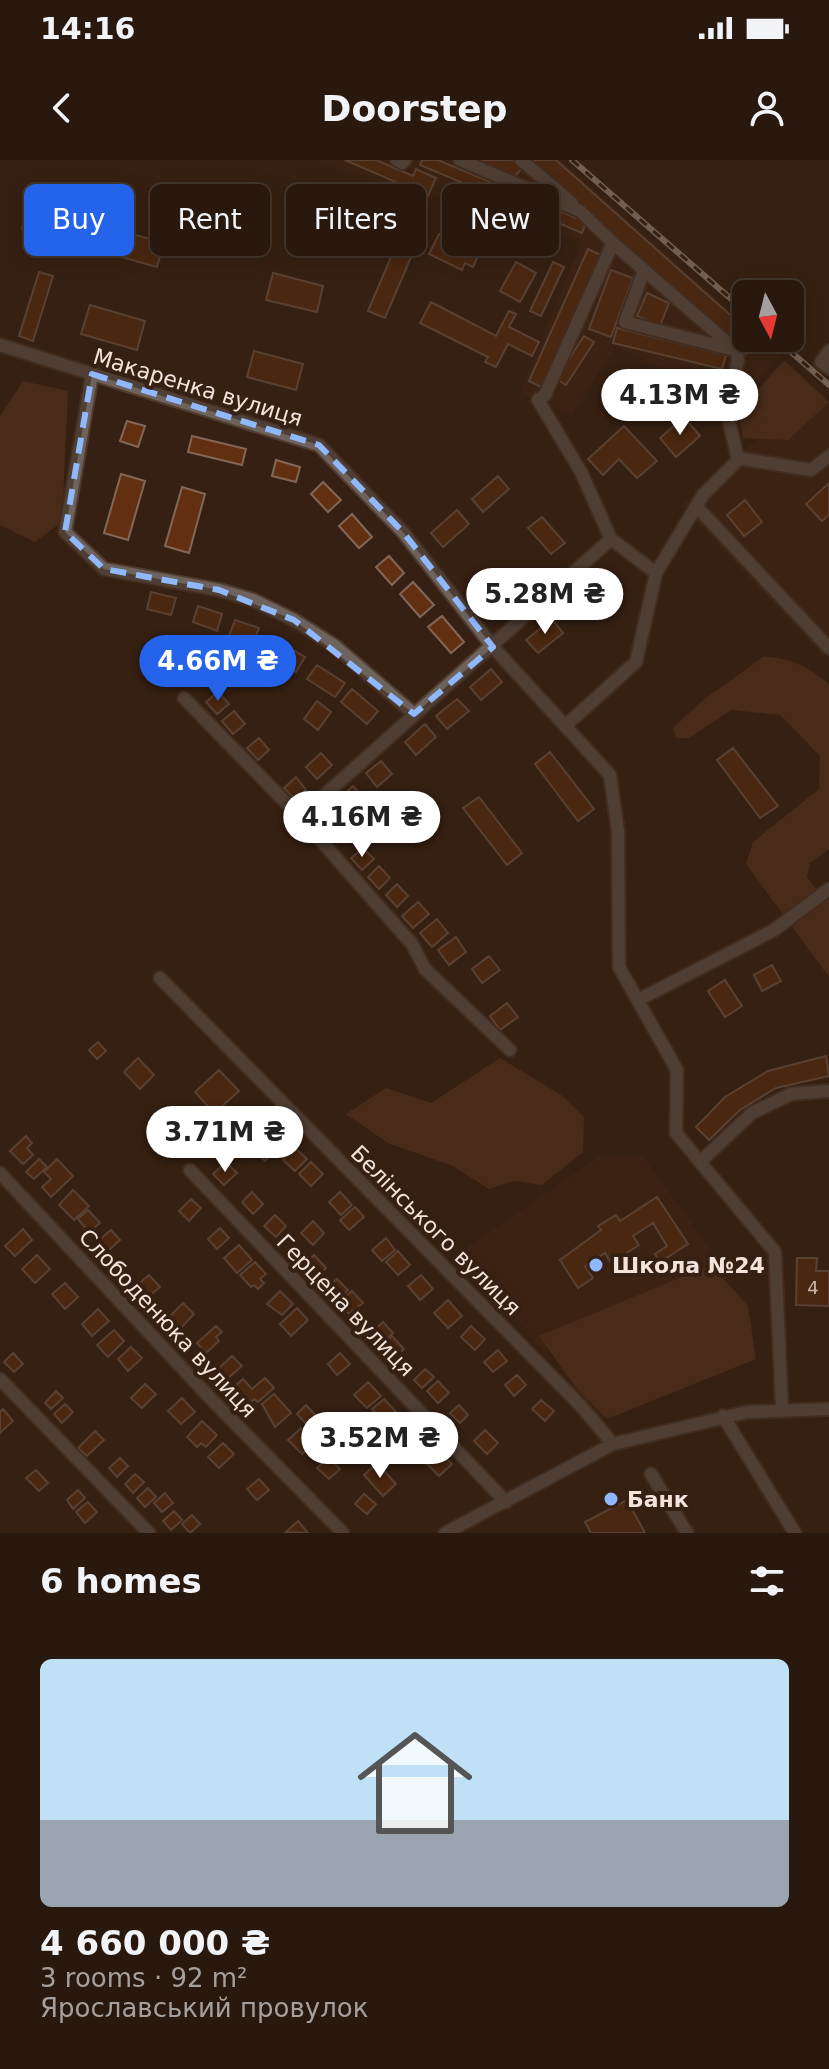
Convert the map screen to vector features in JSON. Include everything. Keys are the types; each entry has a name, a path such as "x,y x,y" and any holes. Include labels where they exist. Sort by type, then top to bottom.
{"street":[{"path":"397,160 402,163 405,160"},
{"path":"460,160 580,211"},
{"path":"521,160 738,357"},
{"path":"613,243 545,395 538,400 581,472 611,539 656,573"},
{"path":"644,270 625,322 738,357"},
{"name":"Макаренка вулиця","path":"0,345 319,445 403,532 493,647 610,775 618,831 619,967 677,1070 676,1133 775,1252 782,1409"},
{"path":"737,458 725,403 738,357"},
{"path":"92,374 65,532 104,569 219,590 253,600 294,620 335,646 414,714"},
{"path":"737,458 811,470 829,456"},
{"path":"565,726 636,662 656,573 696,506 737,458"},
{"path":"696,506 829,648"},
{"path":"300,817 611,539"},
{"path":"184,698 300,817 412,944 425,969 510,1050"},
{"path":"638,1000 774,930 829,889"},
{"name":"Белінського вулиця","path":"160,978 570,1395 613,1444"},
{"path":"700,1162 752,1113 791,1094 829,1091"},
{"name":"Герцена вулиця","path":"190,1170 506,1502"},
{"name":"Слободенюка вулиця","path":"0,1173 212,1400 343,1533"},
{"path":"0,1379 149,1533"},
{"path":"445,1533 613,1444 723,1416 782,1409 828,1411"},
{"path":"723,1416 795,1533"},
{"path":"651,1474 687,1533"}],"highlighted area":[{"path":"92,374 319,445 403,532 493,647 414,714 294,620 219,590 104,569 65,532"}],"shaded area":[{"path":"318,160 561,160 732,313 732,352 776,352 780,356 754,384 708,388 615,347 572,415 520,392 582,241 559,233 559,184 442,184 442,196 426,198 426,184 378,184"},
{"path":"784,360 829,402 788,440 743,438 735,394 759,389"},
{"path":"23,381 68,391 62,522 35,542 0,525 0,416"},
{"path":"815,389 829,402 829,655 825,658 681,506"},
{"path":"763,657 799,664 829,684 829,849 810,863 807,877 822,896 829,897 829,977 746,864 753,842 819,789 820,756 780,715 731,710 689,738 676,738 673,728 702,701"},
{"path":"500,1058 561,1095 584,1117 583,1152 542,1185 514,1181 489,1189 453,1166 388,1143 346,1114 386,1088 431,1103"},
{"name":"Школа №24","path":"643,1156 731,1278 543,1352 461,1252 598,1157"},
{"path":"711,1265 748,1306 756,1359 607,1419 577,1389 539,1336"}],"building":[{"path":"345,160 376,160 413,176 416,169 436,178 428,196 426,184 400,184"},
{"path":"422,160 438,160 495,184 465,184 420,165"},
{"path":"473,160 513,160 522,168 515,176"},
{"path":"528,160 556,160 732,317 732,342 559,188 559,184 555,184"},
{"path":"559,211 586,222 582,233 559,223"},
{"path":"439,234 442,236 442,256 478,256 473,267 465,263 462,270 429,254"},
{"path":"134,235 150,239 150,256 160,256 157,267 118,256 134,256"},
{"path":"588,249 603,256 543,388 529,381"},
{"path":"391,256 411,256 385,318 368,311"},
{"path":"516,262 536,273 520,302 500,291"},
{"path":"553,262 564,267 541,316 530,311"},
{"path":"611,270 633,278 611,337 589,329"},
{"path":"39,272 53,276 33,341 19,336"},
{"path":"273,273 323,286 317,312 266,300"},
{"path":"647,293 669,303 660,326 637,316"},
{"path":"431,302 496,336 509,311 516,314 509,327 539,342 532,356 508,344 496,367 485,362 488,357 420,323"},
{"path":"90,305 145,321 137,350 81,334"},
{"path":"617,328 726,355 722,369 613,343"},
{"path":"584,336 594,342 566,385 556,379"},
{"path":"254,351 303,364 296,390 247,377"},
{"path":"684,417 700,436 676,457 660,438"},
{"path":"127,421 145,426 138,447 120,441"},
{"path":"624,426 657,461 637,478 619,459 603,475 588,459"},
{"path":"192,436 246,449 242,465 188,452"},
{"path":"276,460 300,467 296,482 272,476"},
{"path":"121,474 145,481 128,540 104,533"},
{"path":"498,476 509,489 483,512 472,499"},
{"path":"323,482 341,500 328,512 311,494"},
{"path":"829,483 829,515 822,521 806,504"},
{"path":"182,487 205,494 189,553 165,546"},
{"path":"745,500 762,522 744,536 727,515"},
{"path":"457,510 469,524 443,547 431,533"},
{"path":"352,514 372,537 359,548 339,526"},
{"path":"542,517 565,543 551,554 528,528"},
{"path":"389,556 404,573 392,585 376,567"},
{"path":"483,573 506,599 493,611 470,585"},
{"path":"599,579 610,593 585,614 574,600"},
{"path":"413,582 434,605 420,617 400,594"},
{"path":"151,592 176,598 171,615 147,609"},
{"path":"198,606 222,614 217,631 193,622"},
{"path":"442,616 464,642 451,653 428,627"},
{"path":"552,619 563,633 538,653 526,640"},
{"path":"235,620 259,628 253,644 229,636"},
{"path":"277,640 305,657 296,672 268,654"},
{"path":"317,665 345,683 335,697 307,679"},
{"path":"491,669 502,682 481,700 470,687"},
{"path":"352,689 378,711 367,724 341,702"},
{"path":"218,692 229,704 217,714 206,702"},
{"path":"457,699 469,711 447,729 436,716"},
{"path":"317,701 331,712 318,730 304,719"},
{"path":"234,711 245,724 233,734 222,721"},
{"path":"425,724 436,737 416,755 405,742"},
{"path":"259,738 269,750 258,760 247,748"},
{"path":"733,748 778,806 760,818 717,760"},
{"path":"550,752 594,809 578,821 535,764"},
{"path":"321,753 332,765 317,779 306,767"},
{"path":"381,761 392,774 377,787 366,773"},
{"path":"296,777 306,790 295,800 284,788"},
{"path":"353,786 365,800 350,812 339,799"},
{"path":"479,797 522,853 507,865 463,808"},
{"path":"325,810 335,822 324,832 313,820"},
{"path":"363,848 374,859 362,870 351,858"},
{"path":"379,866 390,878 379,889 368,877"},
{"path":"397,884 408,896 397,907 386,895"},
{"path":"418,902 429,914 413,928 402,916"},
{"path":"437,919 448,933 432,947 420,933"},
{"path":"456,937 466,952 449,965 438,950"},
{"path":"489,956 500,970 482,983 472,969"},
{"path":"772,965 781,981 762,991 754,975"},
{"path":"725,980 742,1006 725,1017 708,991"},
{"path":"507,1003 518,1017 500,1030 490,1016"},
{"path":"98,1042 106,1051 97,1059 89,1050"},
{"path":"826,1056 829,1076 776,1088 740,1110 709,1140 696,1127 725,1097 768,1071"},
{"path":"138,1058 154,1075 140,1089 124,1072"},
{"path":"219,1070 239,1091 214,1113 195,1092"},
{"path":"276,1128 287,1139 265,1161 253,1149"},
{"path":"26,1136 32,1143 27,1148 33,1155 23,1164 10,1151"},
{"path":"295,1148 307,1159 295,1171 283,1160"},
{"path":"39,1159 47,1167 34,1179 26,1172"},
{"path":"57,1159 73,1176 51,1197 42,1187 51,1179 44,1172"},
{"path":"226,1162 237,1173 224,1185 213,1174"},
{"path":"311,1162 323,1174 311,1186 299,1174"},
{"path":"73,1190 89,1206 74,1220 59,1205"},
{"path":"252,1192 263,1204 253,1214 242,1202"},
{"path":"340,1192 352,1205 341,1215 329,1202"},
{"path":"657,1197 688,1244 660,1262 655,1254 667,1246 653,1223 633,1236 639,1245 611,1263 605,1253 585,1266 593,1278 578,1288 560,1260 601,1230 598,1226 616,1215 620,1221"},
{"path":"191,1199 201,1208 189,1221 179,1211"},
{"path":"355,1207 364,1217 349,1230 340,1220"},
{"path":"88,1210 100,1223 89,1232 78,1219"},
{"path":"275,1215 286,1226 276,1237 264,1226"},
{"path":"313,1221 324,1233 313,1245 301,1233"},
{"path":"220,1228 229,1238 217,1249 208,1239"},
{"path":"23,1229 32,1240 15,1256 5,1246"},
{"path":"111,1230 120,1240 108,1251 98,1241"},
{"path":"386,1238 395,1250 382,1261 372,1250"},
{"path":"239,1245 252,1260 237,1273 224,1258"},
{"path":"398,1251 410,1265 398,1275 386,1262"},
{"path":"37,1255 50,1269 35,1283 22,1269"},
{"path":"314,1255 326,1268 315,1279 302,1266"},
{"path":"797,1258 817,1258 816,1271 829,1271 829,1306 796,1305"},
{"path":"255,1262 266,1274 260,1279 264,1283 258,1289 254,1285 251,1287 240,1275"},
{"path":"149,1275 160,1287 147,1298 136,1286"},
{"path":"421,1275 433,1289 420,1300 408,1286"},
{"path":"337,1279 348,1290 337,1300 326,1288"},
{"path":"65,1283 78,1297 65,1309 52,1294"},
{"path":"280,1291 293,1304 282,1315 267,1304"},
{"path":"352,1291 363,1303 349,1314 339,1303"},
{"path":"448,1300 462,1316 448,1328 434,1313"},
{"path":"183,1303 194,1314 180,1329 169,1317"},
{"path":"297,1308 308,1320 291,1336 280,1324"},
{"path":"98,1309 109,1321 92,1336 82,1324"},
{"path":"383,1322 393,1333 380,1345 370,1334"},
{"path":"216,1326 222,1332 216,1337 219,1341 206,1353 197,1343"},
{"path":"471,1326 485,1339 475,1350 461,1337"},
{"path":"114,1330 124,1341 108,1357 97,1345"},
{"path":"392,1336 404,1349 393,1359 381,1346"},
{"path":"131,1347 142,1358 128,1371 118,1359"},
{"path":"498,1350 507,1361 493,1372 484,1362"},
{"path":"13,1353 23,1364 14,1372 4,1362"},
{"path":"340,1353 350,1364 337,1375 328,1364"},
{"path":"232,1356 242,1366 228,1378 219,1368"},
{"path":"425,1369 434,1377 422,1388 414,1380"},
{"path":"517,1375 526,1385 514,1396 505,1385"},
{"path":"265,1378 274,1388 258,1402 254,1399 249,1404 234,1387 243,1379 252,1389"},
{"path":"438,1381 449,1393 438,1403 427,1391"},
{"path":"368,1382 381,1396 367,1408 354,1395"},
{"path":"145,1384 156,1394 142,1408 131,1398"},
{"path":"56,1391 63,1398 51,1409 45,1403"},
{"path":"274,1394 291,1413 275,1427 262,1404"},
{"path":"182,1398 195,1412 181,1424 168,1411"},
{"path":"384,1399 397,1413 386,1423 372,1409"},
{"path":"541,1400 554,1411 545,1421 532,1409"},
{"path":"65,1404 73,1412 62,1423 54,1414"},
{"path":"306,1405 319,1419 310,1428 297,1414"},
{"path":"459,1405 468,1415 460,1423 450,1413"},
{"path":"3,1409 13,1421 0,1433 0,1412"},
{"path":"202,1421 217,1435 206,1447 201,1443 197,1447 187,1437"},
{"path":"410,1424 426,1439 415,1450 399,1435"},
{"path":"301,1428 314,1443 302,1454 288,1440"},
{"path":"485,1430 498,1443 487,1454 474,1441"},
{"path":"95,1431 104,1440 87,1456 78,1448"},
{"path":"223,1443 234,1454 219,1468 208,1457"},
{"path":"438,1450 452,1464 439,1476 425,1462"},
{"path":"328,1457 340,1469 329,1479 317,1468"},
{"path":"120,1458 128,1466 117,1477 109,1468"},
{"path":"377,1463 396,1484 383,1496 364,1475"},
{"path":"36,1470 48,1483 39,1491 26,1478"},
{"path":"135,1474 144,1482 133,1493 125,1484"},
{"path":"259,1479 269,1490 257,1500 247,1489"},
{"path":"148,1488 156,1497 145,1507 137,1498"},
{"path":"78,1490 85,1498 73,1509 67,1500"},
{"path":"165,1493 173,1503 162,1512 154,1503"},
{"path":"364,1494 376,1504 367,1514 355,1504"},
{"path":"627,1500 645,1533 591,1533 585,1522"},
{"path":"88,1502 97,1512 85,1523 76,1512"},
{"path":"174,1511 182,1520 171,1530 163,1521"},
{"path":"192,1515 200,1524 190,1533 182,1524"},
{"path":"298,1521 308,1533 286,1532"}],"railway":[{"path":"572,160 732,300"},
{"path":"791,352 829,385"}],"place":[{"name":"Школа №24","path":"596,1265"},
{"name":"Банк","path":"611,1499"}]}
